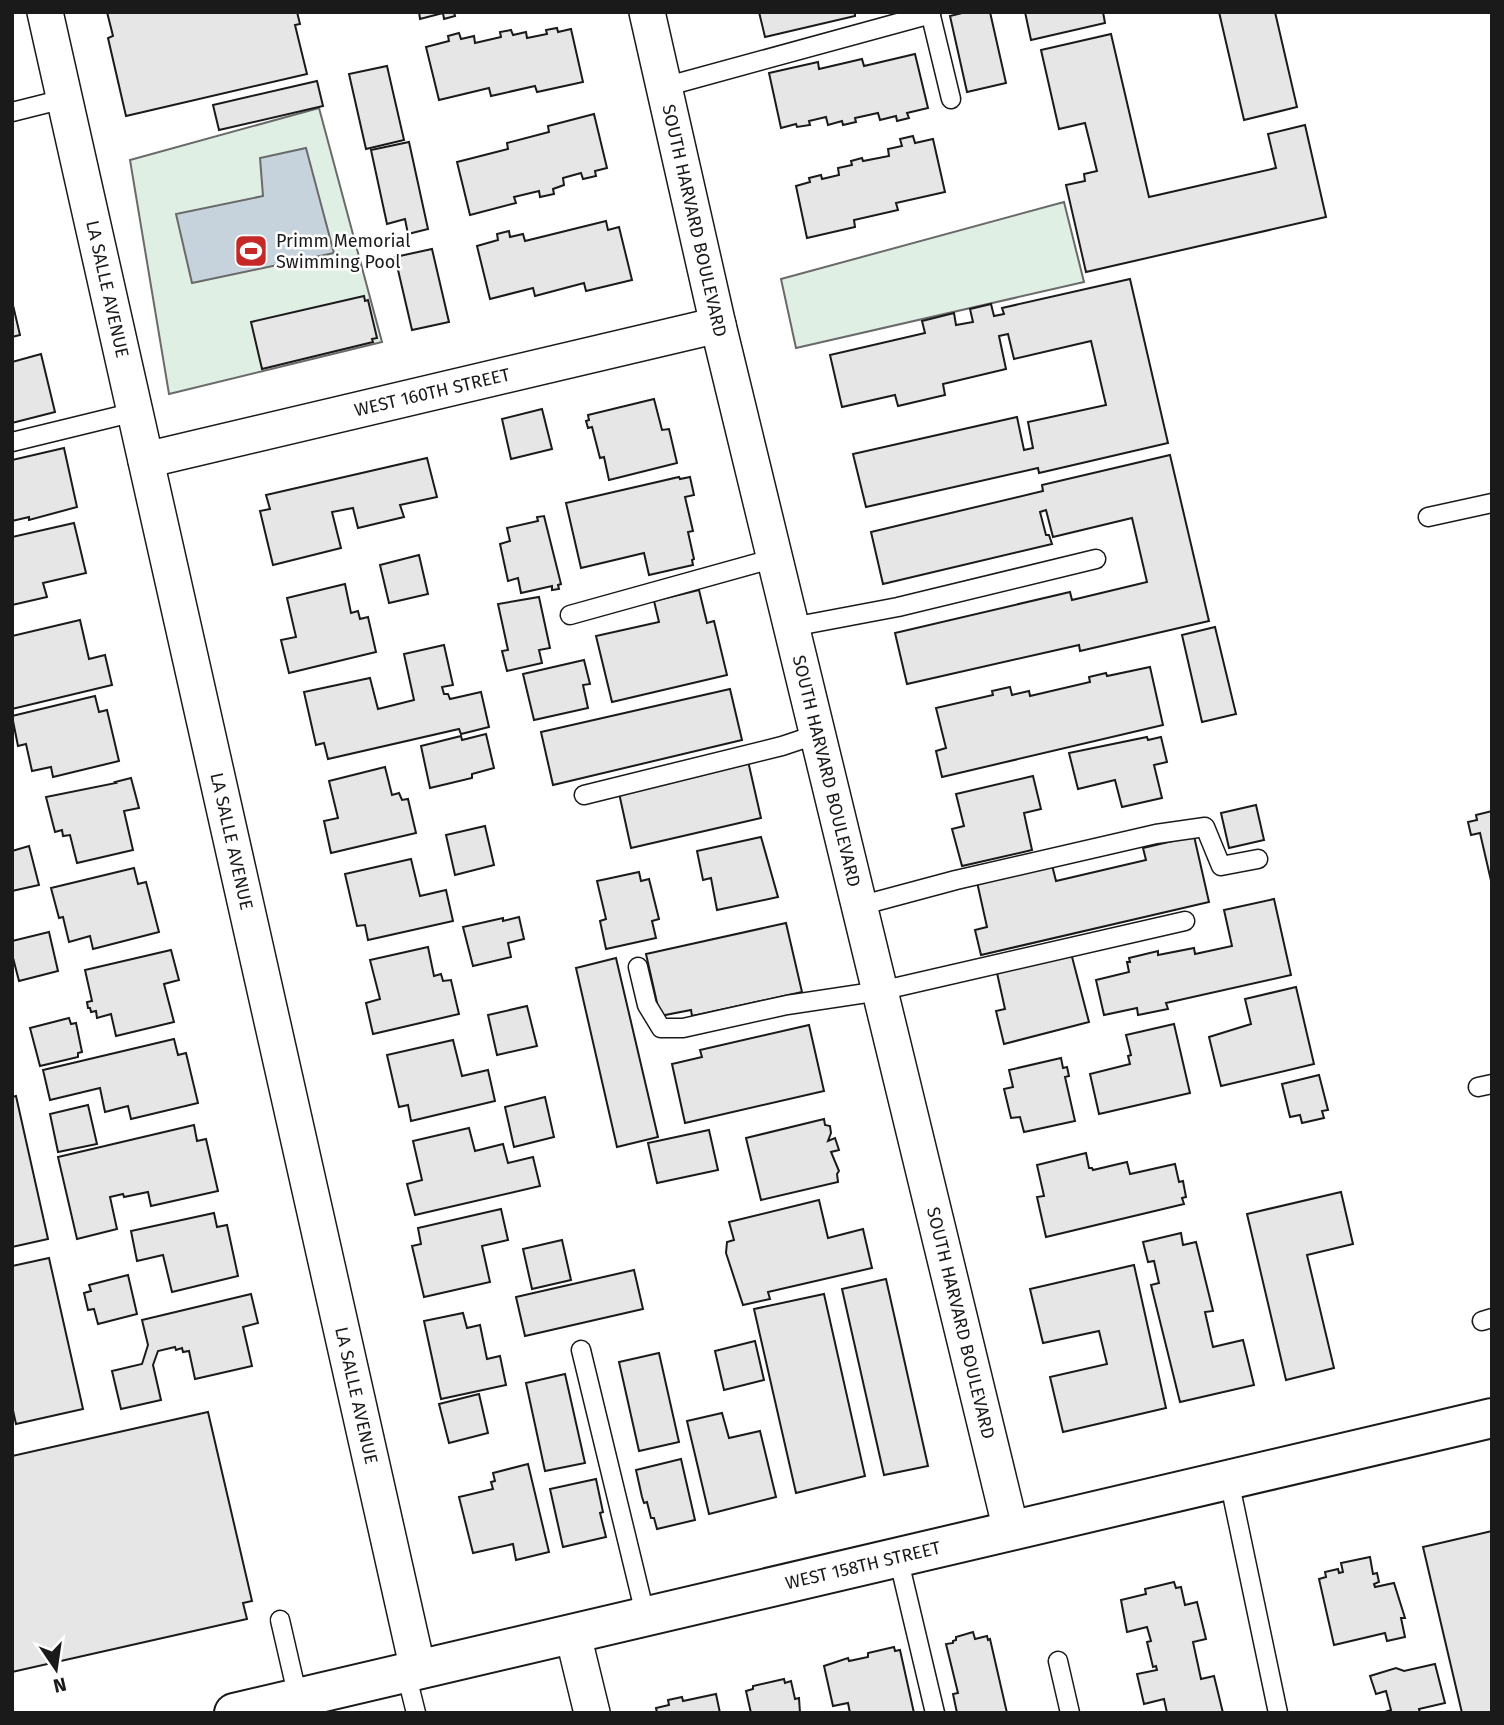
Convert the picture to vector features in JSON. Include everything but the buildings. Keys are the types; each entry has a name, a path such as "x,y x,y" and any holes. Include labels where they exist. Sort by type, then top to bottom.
{"street":[{"name":"LA SALLE AVENUE","path":"45,12 412,1672"},
{"name":"SOUTH HARVARD BOULEVARD","path":"647,12 718,325 1012,1530"},
{"name":"WEST 160TH STREET","path":"146,460 718,325"},
{"name":"WEST 158TH STREET","path":"253,1711 298,1698 1492,1418"},
{"path":"573,1635 592,1713"}],"lane":[{"path":"664,87 930,13 951,99"},
{"path":"12,112 64,99"},
{"path":"12,442 135,412"},
{"path":"1428,517 1492,503"},
{"path":"570,615 775,558"},
{"path":"792,627 898,607 1096,559"},
{"path":"584,794 782,746 818,734"},
{"path":"859,906 956,880 1156,834 1205,827 1221,866 1258,859"},
{"path":"638,967 648,1005 661,1028 683,1028 787,1005 880,991 1185,921"},
{"path":"581,1350 646,1618"},
{"path":"1228,1480 1278,1713"},
{"path":"898,1558 935,1713"},
{"path":"280,1620 298,1698"},
{"path":"1058,1661 1070,1713"},
{"path":"412,1672 416,1713"}],"green space":[{"name":"Primm Memorial Swimming Pool","path":"319,108 382,342 169,394 130,160"},
{"path":"1064,202 1084,282 796,348 781,279"}],"shaded area":[{"path":"306,148 334,253 192,283 176,214 263,196 260,158"}],"place":[{"name":"Primm Memorial Swimming Pool","path":"251,251"}]}
